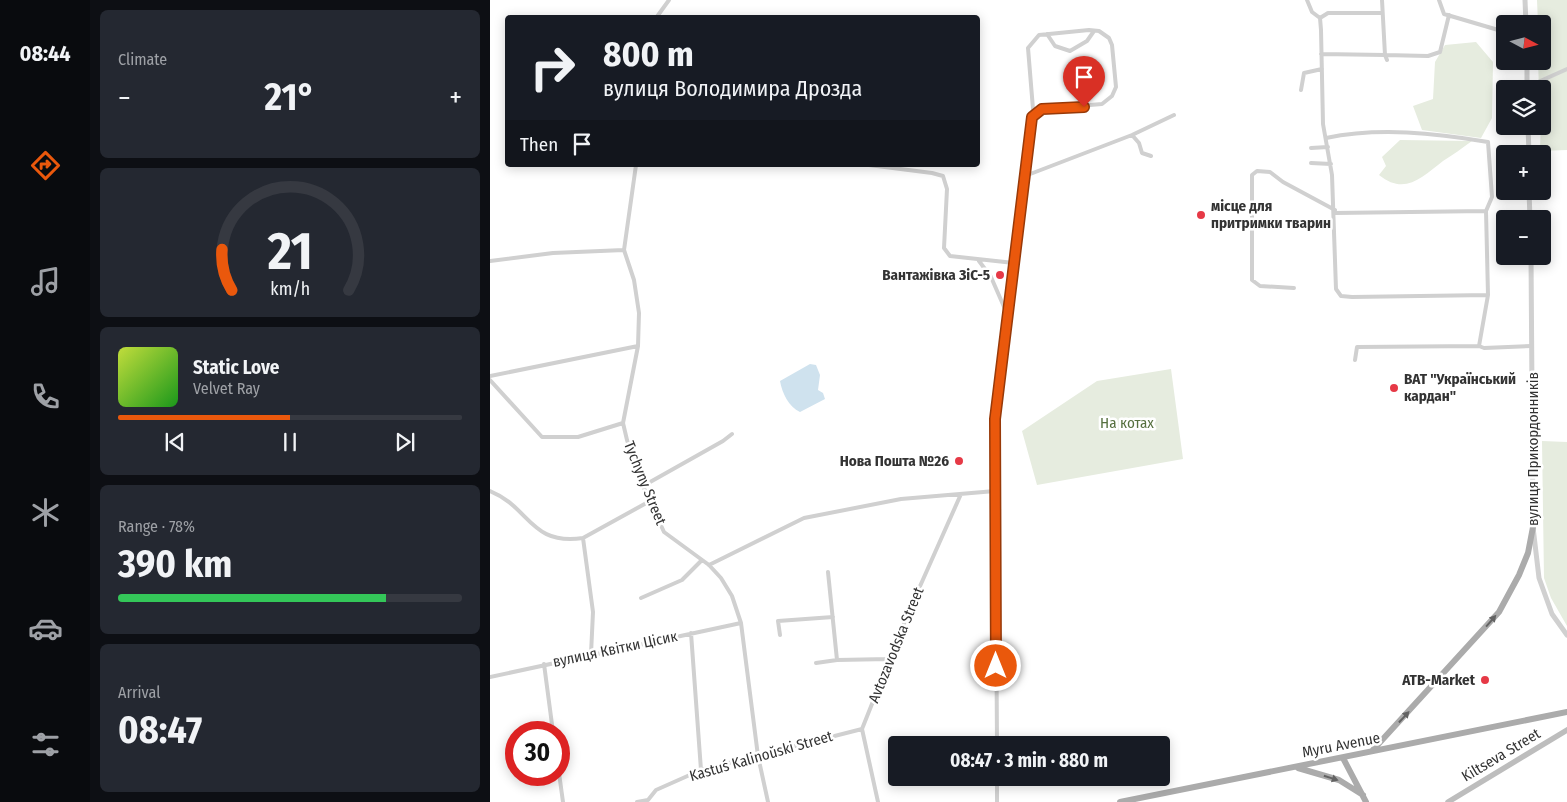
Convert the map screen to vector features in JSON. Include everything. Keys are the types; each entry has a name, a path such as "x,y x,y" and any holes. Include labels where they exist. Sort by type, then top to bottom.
{"main road":[{"path":"1371,752 1499,612 1519,575 1528,553 1533,527"},
{"name":"Myru Avenue","path":"1120,802 1567,712"},
{"name":"Kiltseva Street","path":"1448,802 1567,730"},
{"path":"1343,758 1366,802"},
{"path":"1296,767 1339,780 1363,795"}],"street":[{"path":"658,15 669,0"},
{"path":"1307,0 1312,12 1320,18"},
{"path":"1382,0 1381,13 1387,60"},
{"path":"1439,0 1444,14 1496,29"},
{"path":"1525,0 1526,15"},
{"path":"1320,18 1328,14 1381,13"},
{"path":"1321,54 1340,57 1374,54 1428,56 1440,52 1449,16"},
{"path":"1320,18 1323,124 1331,164 1335,212 1336,289 1341,296 1488,295"},
{"path":"1047,34 1055,46 1070,51 1087,41 1094,31"},
{"path":"997,736 995,419 1032,117 1028,48 1039,35 1047,34 1094,31 1109,38 1112,46 1116,87 1112,96 1102,104 1042,109 1032,117"},
{"path":"1373,62 1374,54"},
{"path":"1301,90 1304,73 1322,69"},
{"path":"1544,80 1567,69"},
{"path":"1032,102 1042,109"},
{"path":"1025,176 1132,135 1174,115"},
{"path":"1326,138 1353,133 1407,132 1488,142 1492,197 1486,211 1488,295 1479,346"},
{"path":"1132,135 1139,144 1142,153 1151,156"},
{"path":"1311,148 1328,147"},
{"path":"1311,163 1331,164"},
{"name":"Tychyny Street","path":"636,167 624,250 634,280 639,313 638,346 623,423 626,440 643,486 664,532 709,565 721,578 732,596 740,623 758,756 768,802"},
{"path":"885,167 943,176 947,188 944,248 950,256 979,261 1014,263"},
{"path":"1294,288 1260,286 1252,280 1252,175 1257,171 1270,172 1283,182 1335,212 1486,211"},
{"path":"490,261 553,253 624,250"},
{"path":"979,261 991,277 1008,316"},
{"name":"вулиця Прикордонників","path":"1531,265 1533,527 1538,578 1552,614 1567,635"},
{"path":"1458,290 1458,295"},
{"path":"490,376 638,346"},
{"path":"1356,360 1357,347 1479,346 1484,348 1532,346"},
{"path":"490,380 542,438 578,438 623,423"},
{"path":"643,486 724,441 732,434"},
{"path":"490,490 504,496 536,528 551,537 567,540 583,538 650,501"},
{"path":"709,565 804,518 901,499 995,491"},
{"name":"Avtozavodska Street","path":"862,729 889,659 961,494"},
{"path":"583,538 593,612 590,654"},
{"path":"642,598 682,580 702,560"},
{"path":"828,572 837,660"},
{"path":"780,635 778,621 832,616"},
{"name":"вулиця Квітки Цісик","path":"490,677 740,623"},
{"path":"691,634 701,770"},
{"path":"816,663 837,660 889,659"},
{"path":"544,664 552,721"},
{"path":"862,729 878,802"},
{"name":"Kastuś Kalinoŭski Street","path":"637,802 648,800 656,790 701,770 862,729"},
{"path":"561,786 563,802"},
{"path":"997,786 997,802"}],"green space":[{"path":"1537,0 1567,0 1567,150 1551,151 1551,145 1540,145 1541,135 1551,135 1551,80 1539,80 1538,70 1551,70 1551,15 1538,15"},
{"path":"1476,42 1493,62 1492,118 1481,138 1422,130 1413,106 1433,99 1435,62 1445,45"},
{"path":"1400,140 1472,141 1420,178 1413,182 1397,184 1379,175 1386,166 1382,157"},
{"name":"На котах","path":"1171,369 1183,459 1037,485 1022,431 1097,381"},
{"path":"1542,441 1567,442 1567,626 1551,598 1544,578"}],"water":[{"path":"810,364 816,365 820,375 818,390 823,393 825,399 800,412 787,399 780,381"}],"place":[{"name":"місце для притримки тварин","path":"1201,215"},
{"name":"Вантажівка ЗіС-5","path":"1000,275"},
{"name":"ВАТ \"Український кардан\"","path":"1394,388"},
{"name":"Нова Пошта №26","path":"959,461"},
{"name":"ATB-Market","path":"1485,680"}],"route":[{"path":"996,666 995,419 1032,117 1042,109 1084,107"}]}
